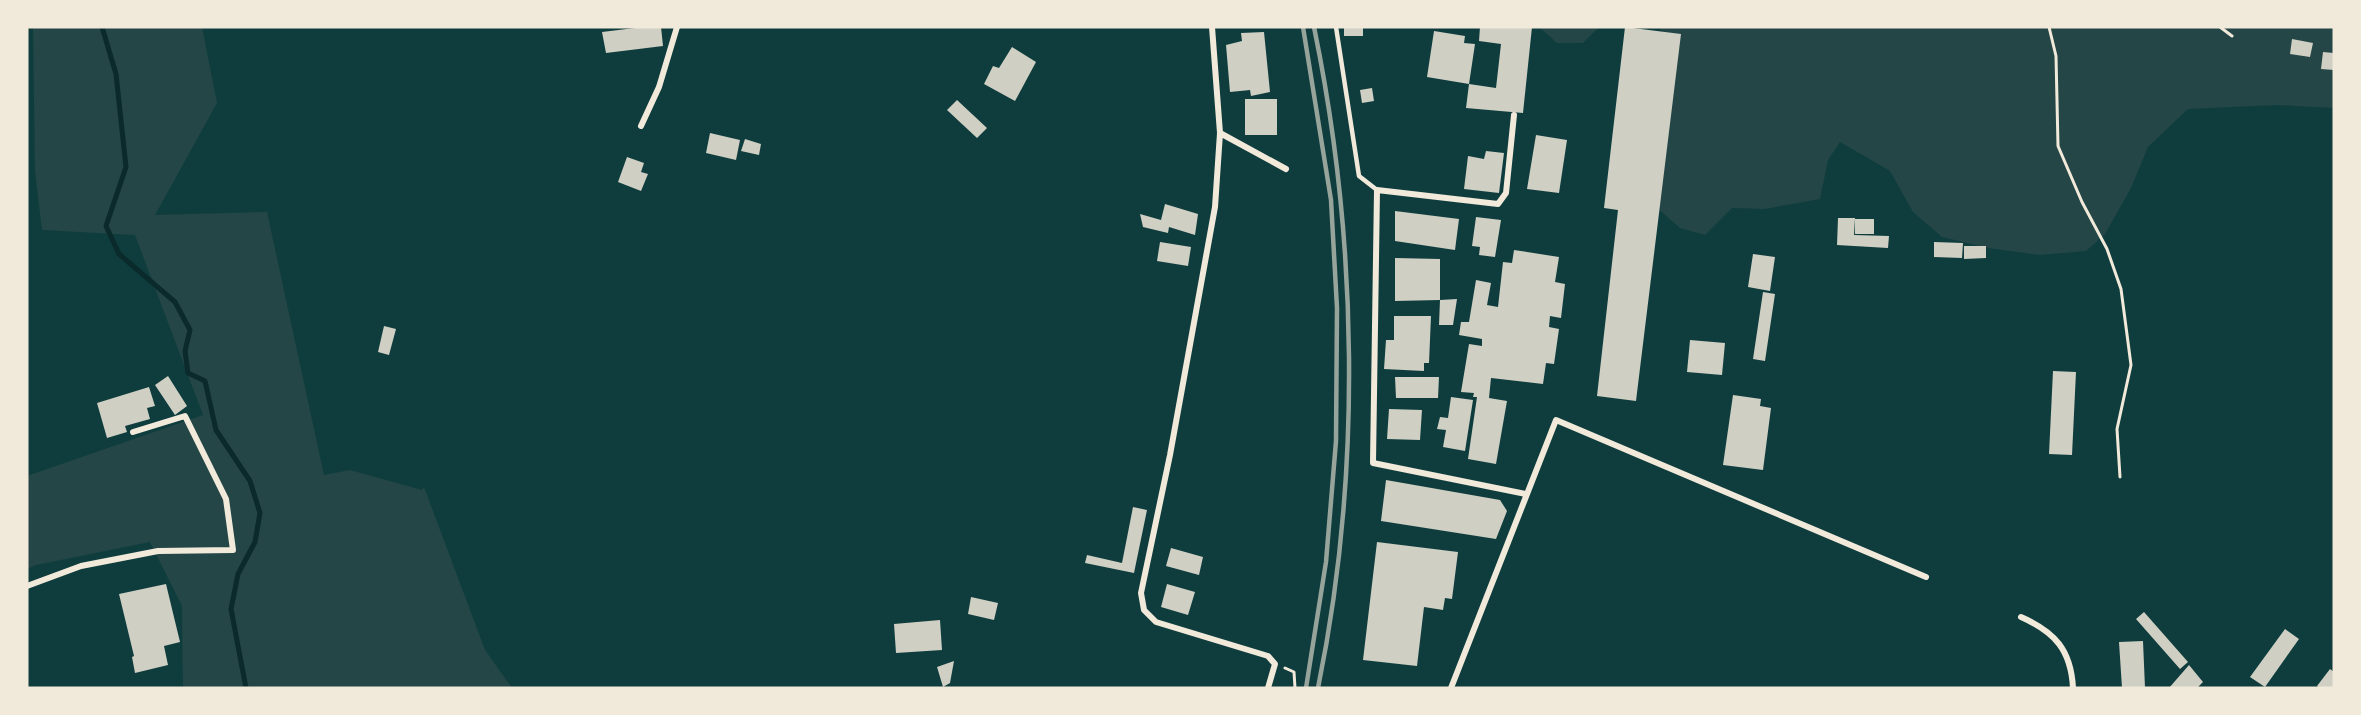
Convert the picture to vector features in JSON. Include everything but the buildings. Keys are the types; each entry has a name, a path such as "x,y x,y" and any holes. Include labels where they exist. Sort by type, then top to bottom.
{"street":[{"path":"641,126 659,87 677,27"},
{"path":"1212,27 1220,133 1215,207 1170,454 1141,593 1144,610 1156,622 1268,656 1275,664 1268,688"},
{"path":"1514,115 1506,193 1498,204 1377,190 1372,464 1526,494"},
{"path":"1220,133 1286,169"},
{"path":"27,586 81,566 158,551 233,550 226,499 185,416 133,432"},
{"path":"1452,688 1556,420 1926,577"},
{"path":"2021,617 2048,631 2065,652 2072,673 2073,688"}],"lane":[{"path":"1336,27 1359,176 1377,190"}],"path":[{"path":"2049,27 2056,56 2058,146 2082,202 2107,249 2121,289 2131,365 2117,429 2121,477"},
{"path":"2220,27 2232,36"},
{"path":"1294,672 1295,688"}],"shaded area":[{"path":"33,27 202,27 217,103 155,215 267,212 324,475 350,470 422,490 424,487 485,650 512,688 183,688 182,606 150,542 36,565 27,569 27,476 203,415 135,235 42,230 35,171"},
{"path":"1539,27 1599,27 1583,43 1557,43"},
{"path":"1658,27 2334,27 2334,108 2277,105 2188,109 2148,147 2131,188 2105,234 2086,251 2040,255 1988,248 1942,237 1913,212 1890,171 1840,142 1828,160 1820,199 1764,209 1732,208 1705,235 1680,228 1654,205 1672,40"}],"waterway":[{"path":"102,27 116,74 126,167 106,226 119,254 175,302 190,330 185,351 188,373 205,381 216,430 250,481 260,513 255,542 238,574 231,609 246,688"}],"railway":[{"path":"1303,27 1331,200 1337,308 1336,441 1326,562 1306,688"},
{"path":"1314,27 1329,108 1339,190 1346,273 1349,357 1348,441 1342,524 1332,607 1318,688"}]}
